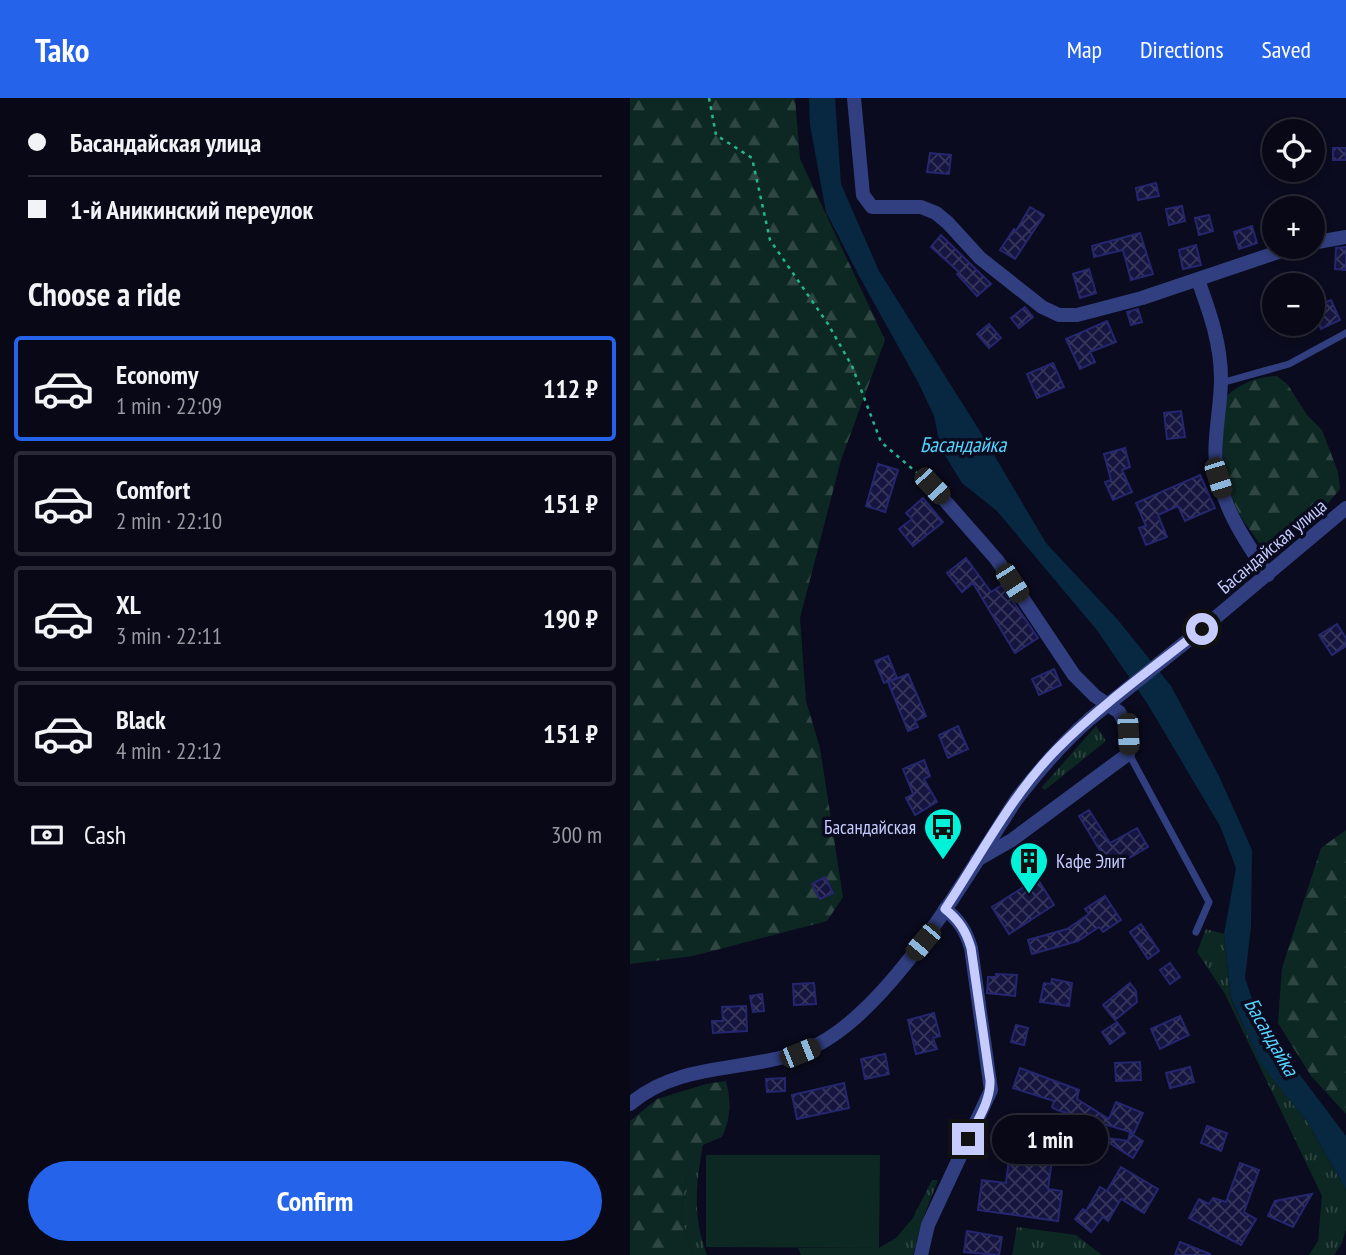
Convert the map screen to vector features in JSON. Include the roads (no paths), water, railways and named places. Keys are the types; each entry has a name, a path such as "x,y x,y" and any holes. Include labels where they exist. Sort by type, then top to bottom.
{"street":[{"path":"854,98 863,195 867,202 872,207 921,207 936,213 980,258 1042,307 1059,315 1077,315 1198,280 1262,258"},
{"path":"1325,241 1346,237"},
{"path":"1198,280 1221,356 1215,444 1218,478 1230,516 1268,575"},
{"path":"932,486 997,560 1074,675 1095,696 1119,712 1125,723 1128,754 1012,840 977,860"},
{"name":"Басандайская улица","path":"630,1104 659,1085 688,1074 800,1053 839,1033 868,1006 923,942 1016,800 1058,748 1346,508"},
{"path":"921,1255 928,1225 990,1090 971,948 958,920 945,909"}],"lane":[{"path":"1221,383 1289,364 1346,334"},
{"path":"1128,754 1209,902 1196,932"}],"water":[{"name":"Басандайка","path":"809,98 835,98 841,184 879,271 981,433 1046,543 1118,620 1171,686 1219,776 1252,850 1251,927 1245,978 1260,1022 1346,1136 1346,1190 1308,1123 1260,1063 1231,998 1224,934 1236,868 1220,826 1147,703 1096,629 997,511 962,483 941,449 934,416 919,384 826,212 810,125"}],"place":[{"name":"Басандайская","path":"943,861"},
{"name":"Кафе Элит","path":"1029,895"}]}
